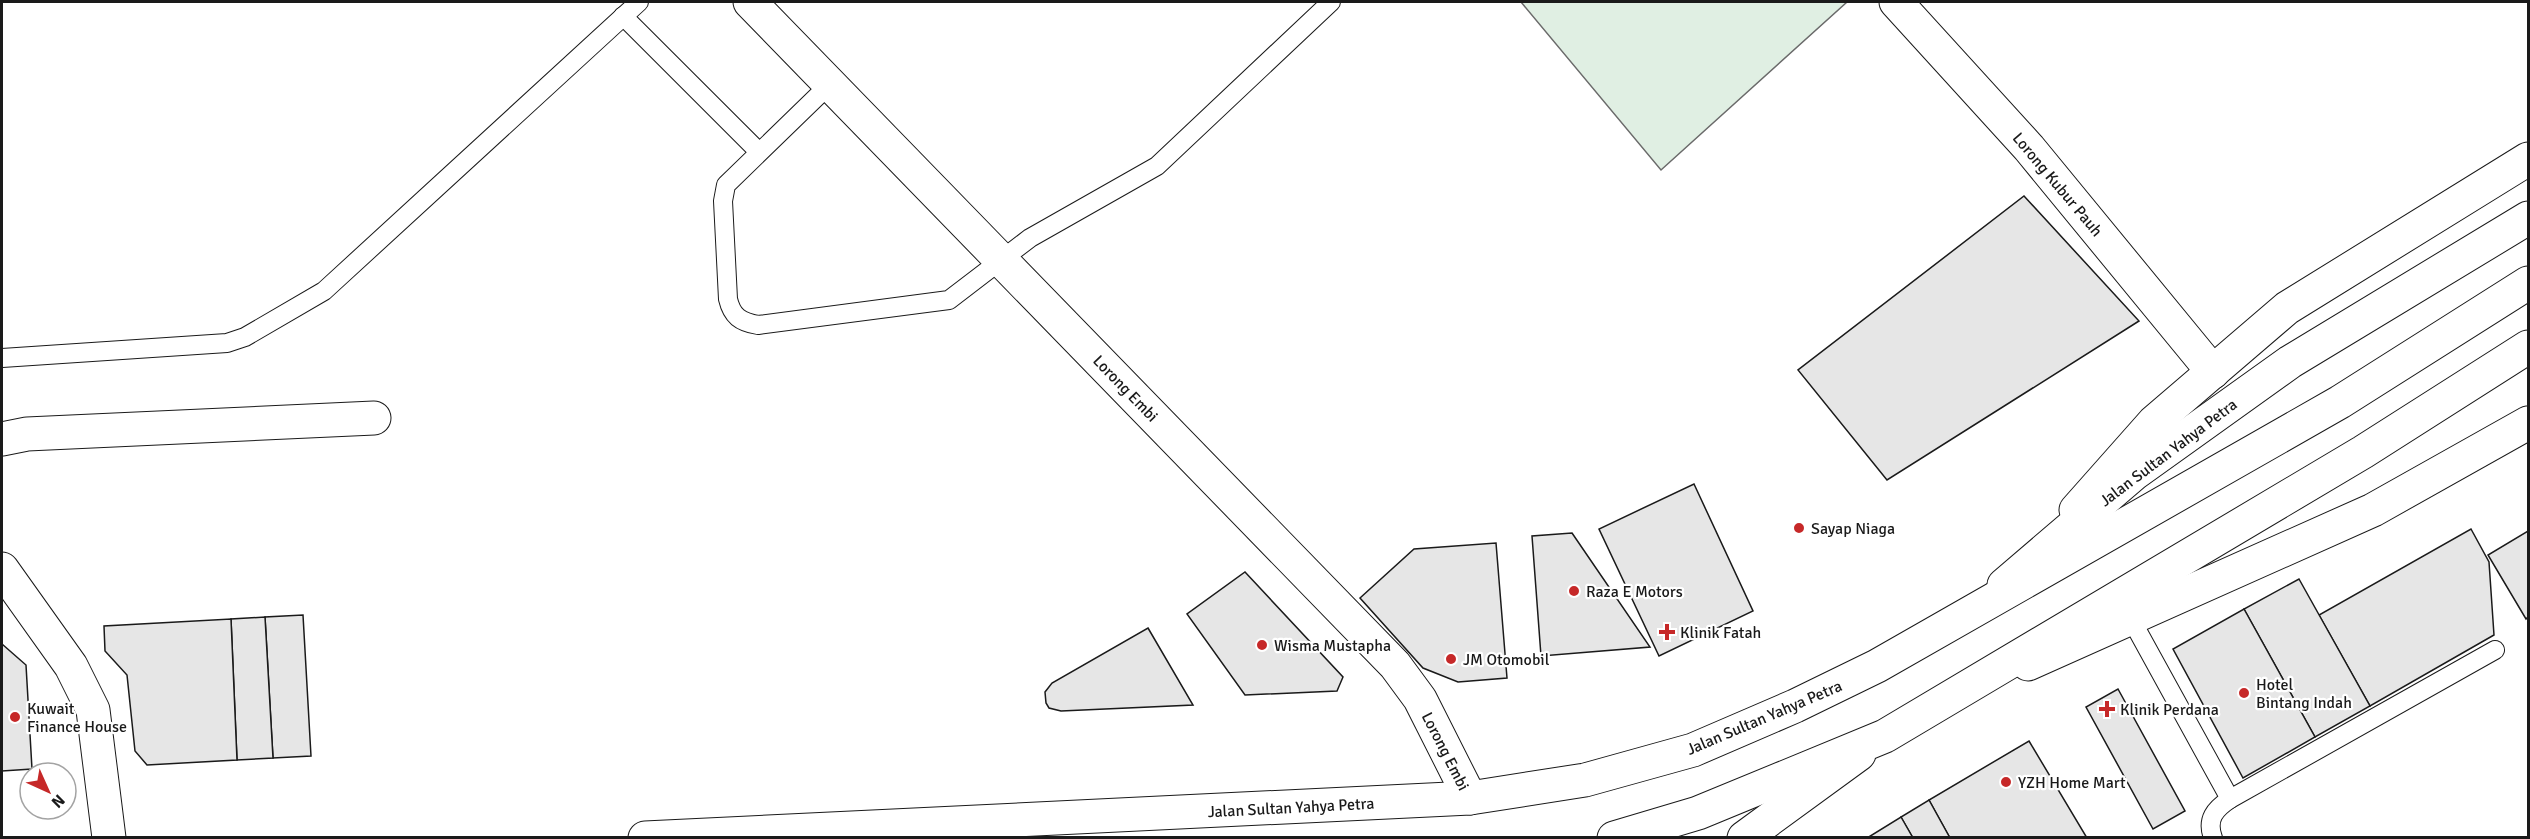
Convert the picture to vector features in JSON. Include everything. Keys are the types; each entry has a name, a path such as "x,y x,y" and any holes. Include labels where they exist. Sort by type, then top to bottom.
{"main road":[{"name":"Lorong Embi","path":"750,2 1395,665 1420,699 1470,798"},
{"name":"Lorong Kubur Pauh","path":"1896,2 2029,148 2213,372"},
{"path":"2038,555 2143,433 2299,300 2529,159"},
{"name":"Jalan Sultan Yahya Petra","path":"645,837 1470,798 1585,780 1693,750 1796,706 1877,666 1978,607 2135,472 2290,362 2529,218"},
{"path":"1978,607 2340,402 2529,283"},
{"path":"1744,837 1885,736 2363,452 2529,347"},
{"path":"2,439 27,434 374,418"},
{"path":"1932,707 2373,510 2529,423"},
{"path":"2,569 71,666 93,710 109,837"},
{"path":"1614,837 1698,813 1885,736"}],"lane":[{"path":"2,358 227,343 245,337 324,291 639,2"},
{"path":"830,84 726,185 723,201 728,299 730,310 747,324 758,325 944,302 1030,238 1157,166 1331,2"},
{"path":"623,16 759,152"},
{"path":"2131,619 2230,799"},
{"path":"2212,837 2209,828 2218,806 2495,650"}],"green space":[{"path":"1521,2 1847,2 1661,170"}],"building":[{"path":"2024,196 2139,321 1887,480 1798,370"},
{"path":"1694,484 1753,611 1659,656 1599,529"},
{"path":"2471,529 2489,562 2494,635 2370,706 2319,615"},
{"path":"2528,531 2528,617 2526,619 2488,555"},
{"name":"Raza E Motors","path":"1572,533 1650,647 1541,656 1532,536"},
{"path":"1496,543 1507,678 1458,682 1423,668 1360,598 1414,549"},
{"name":"Wisma Mustapha","path":"1245,572 1343,677 1337,691 1245,695 1187,614"},
{"path":"2299,579 2370,706 2315,737 2244,609"},
{"name":"Hotel Bintang Indah","path":"2244,609 2315,737 2243,778 2173,649"},
{"path":"303,615 311,756 273,758 265,617"},
{"path":"265,617 273,758 237,760 231,619"},
{"path":"231,619 237,760 147,765 135,751 127,675 105,651 104,626"},
{"path":"1148,628 1193,705 1061,711 1049,708 1045,692 1052,683"},
{"name":"Kuwait Finance House","path":"2,644 26,665 32,761 18,761 18,770 2,771"},
{"path":"2118,689 2185,811 2153,829 2086,707"},
{"path":"2029,741 2087,838 1950,838 1929,800"},
{"path":"1929,800 1950,838 1913,838 1901,817"},
{"path":"1901,817 1913,838 1867,838"}],"place":[{"name":"Sayap Niaga","path":"1799,528"},
{"name":"Raza E Motors","path":"1574,591"},
{"name":"Klinik Fatah","path":"1667,632"},
{"name":"Wisma Mustapha","path":"1262,645"},
{"name":"JM Otomobil","path":"1451,659"},
{"name":"Hotel Bintang Indah","path":"2244,693"},
{"name":"Klinik Perdana","path":"2107,709"},
{"name":"Kuwait Finance House","path":"15,717"},
{"name":"YZH Home Mart","path":"2006,782"}]}
